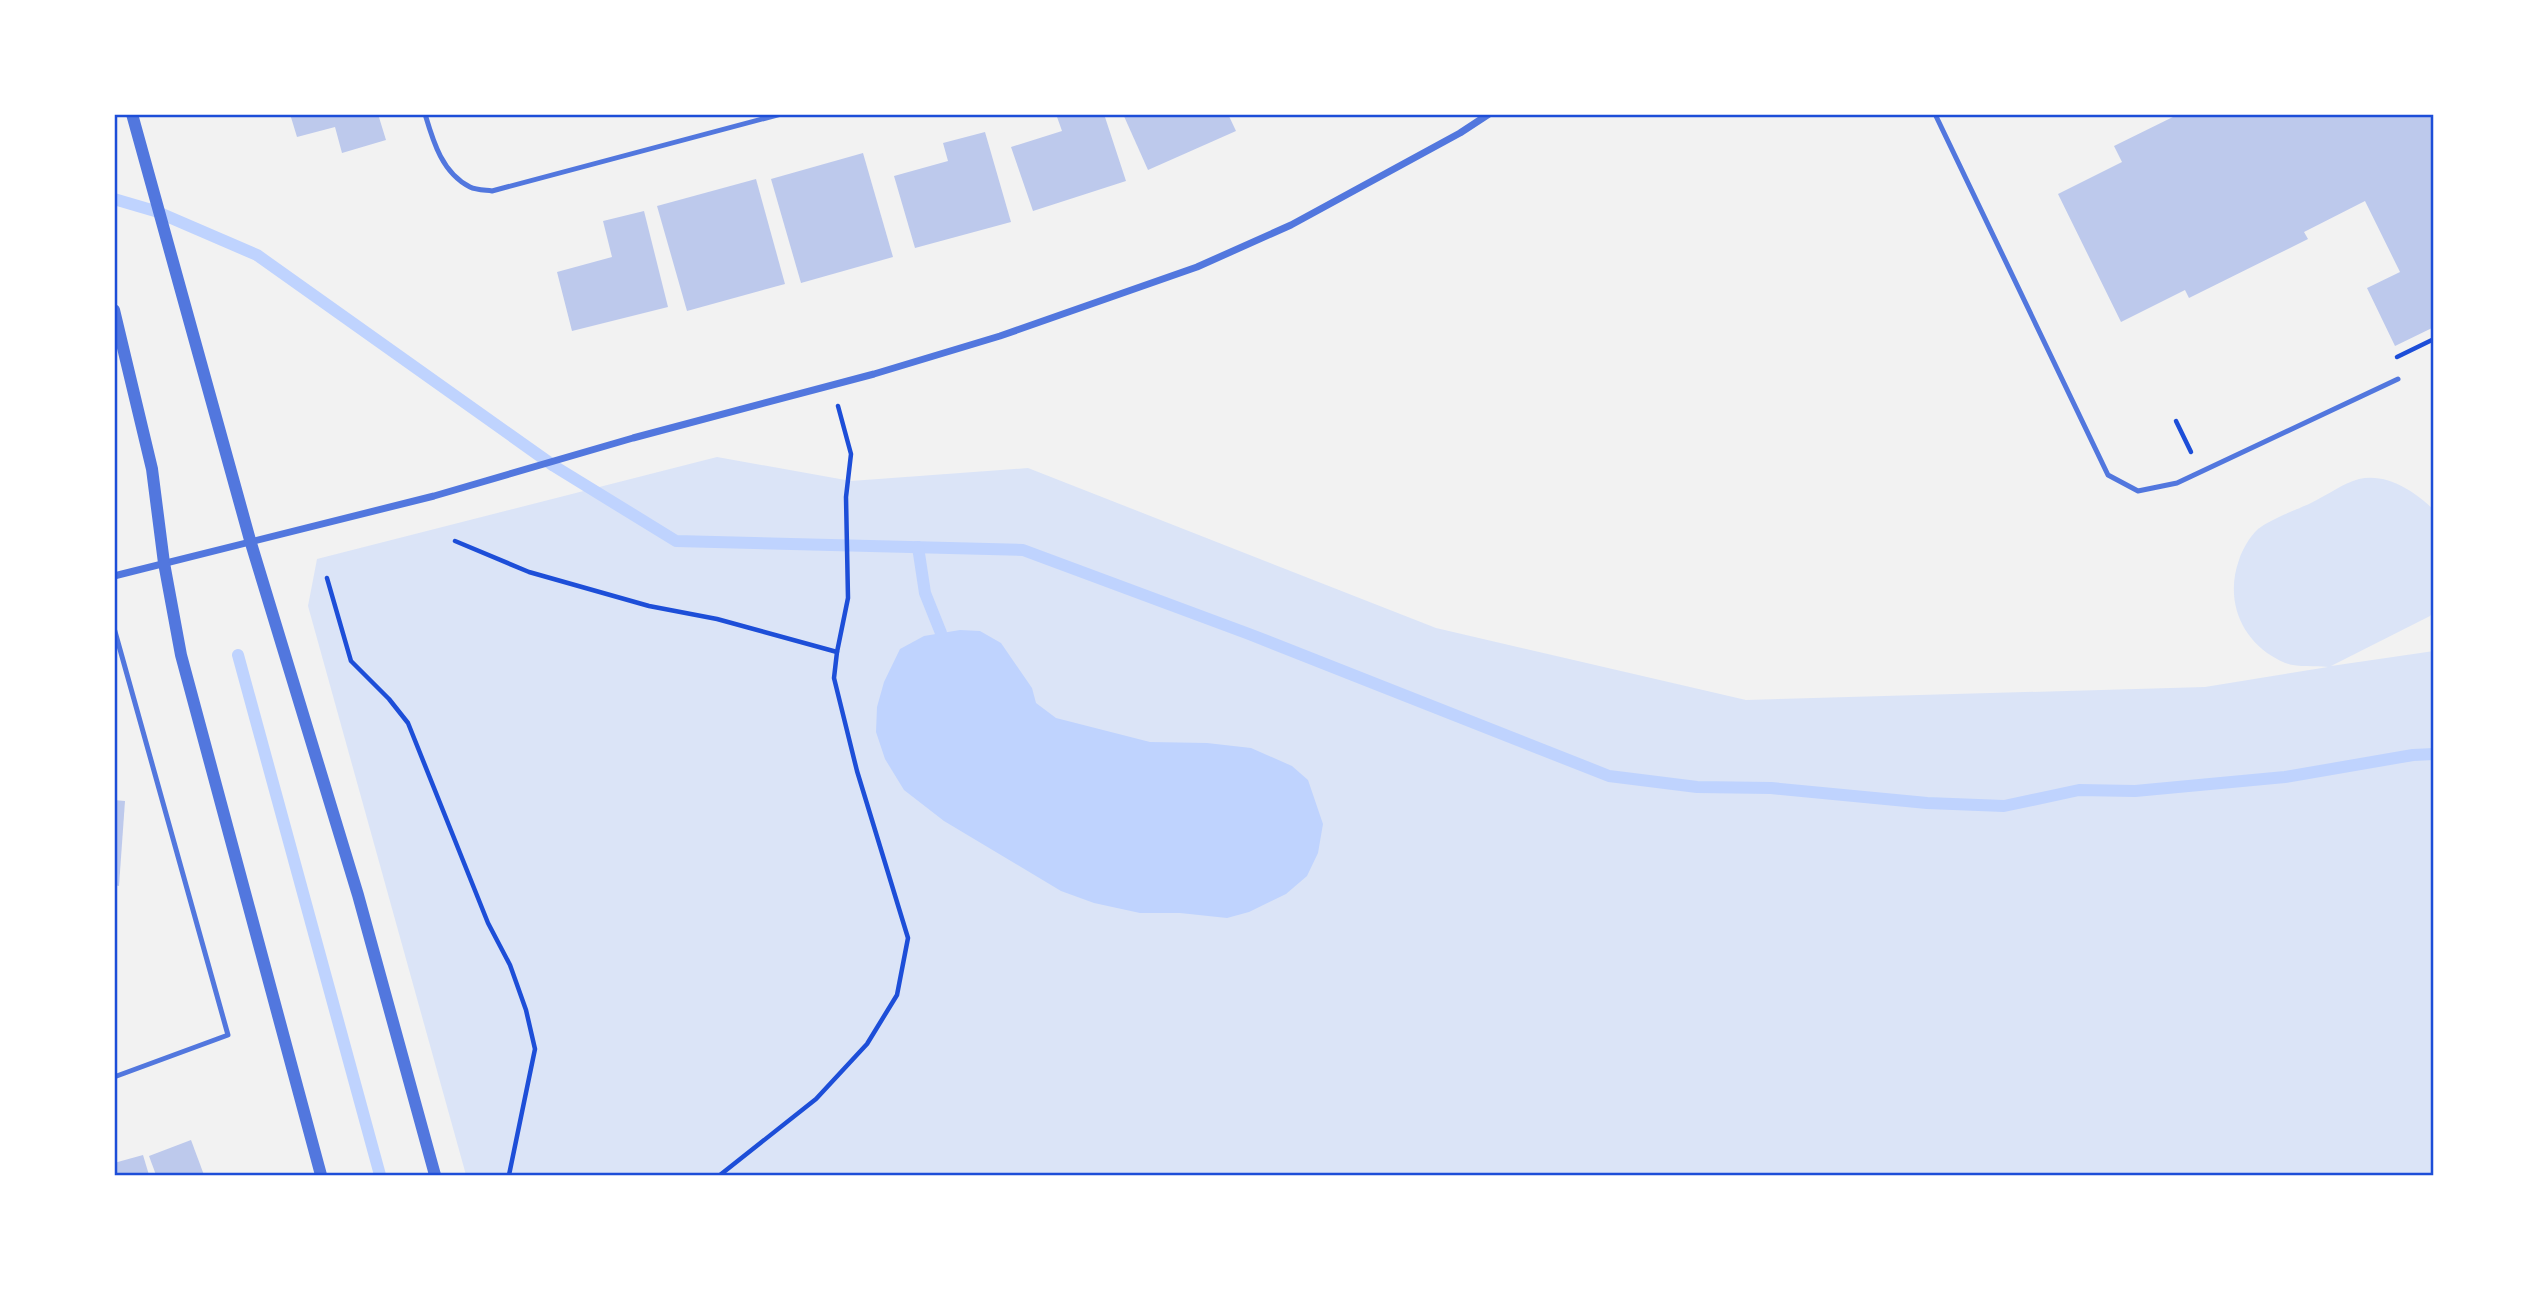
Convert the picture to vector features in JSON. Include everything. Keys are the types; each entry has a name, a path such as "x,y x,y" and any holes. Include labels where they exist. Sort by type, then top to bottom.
{"street":[{"path":"114,576 434,496 1000,336 1197,267 1291,225 1460,133 1489,114"},
{"path":"133,120 250,540 358,895 435,1175"},
{"path":"114,310 152,469 164,563 181,655 321,1175"}],"lane":[{"path":"425,114 435,148 453,174 471,188 492,191 781,114"},
{"path":"1935,114 2108,475 2138,491 2177,483 2399,379"},
{"path":"114,628 228,1035 114,1077"}],"path":[{"path":"2394,358 2434,339"},
{"path":"720,1175 816,1099 867,1044 897,995 908,938 857,771 834,678 848,598 846,497 851,454 832,385"},
{"path":"2176,421 2201,472"},
{"path":"455,541 529,572 649,607 717,620 837,652"},
{"path":"327,578 351,661 389,699 408,723 488,923 510,965 526,1010 535,1049 509,1175"}],"shaded area":[{"path":"717,457 851,481 1028,468 1436,628 1746,700 2205,687 2328,667 2283,662 2253,641 2239,617 2235,603 2235,575 2240,556 2252,535 2263,525 2347,483 2370,478 2390,481 2434,510 2434,609 2430,616 2331,666 2434,651 2434,1175 466,1175 308,606 317,559"}],"water":[{"path":"960,630 980,631 1001,643 1032,688 1036,703 1056,718 1150,742 1207,743 1251,748 1292,766 1308,780 1323,824 1318,853 1307,876 1286,894 1249,912 1227,918 1180,913 1140,913 1094,903 1061,891 944,821 904,790 885,759 876,732 877,707 884,682 900,649 924,636"}],"building":[{"path":"290,114 378,114 386,140 342,153 335,127 297,137"},
{"path":"1056,114 1104,114 1126,181 1033,211 1011,147 1062,131"},
{"path":"1123,114 1228,114 1236,131 1148,170"},
{"path":"2179,114 2434,114 2434,333 2432,328 2395,346 2367,288 2400,272 2365,201 2304,232 2308,239 2189,298 2185,290 2121,322 2058,194 2122,162 2114,146"},
{"path":"985,132 1011,222 915,248 894,176 948,161 943,143"},
{"path":"863,153 893,257 801,283 771,179"},
{"path":"756,179 785,284 687,311 657,206"},
{"path":"644,211 668,307 572,331 557,272 612,257 603,221"},
{"path":"114,800 125,801 119,886 114,885"},
{"path":"191,1140 204,1175 156,1175 149,1156"},
{"path":"143,1155 149,1175 114,1175 114,1163"}],"waterway":[{"path":"114,199 155,211 257,255 554,466 676,541 1023,550 1249,634 1609,776 1697,787 1771,788 1927,803 2004,806 2079,790 2135,791 2285,777 2413,755 2434,754"},
{"path":"918,547 925,593 941,633"},
{"path":"238,655 380,1175"}]}
